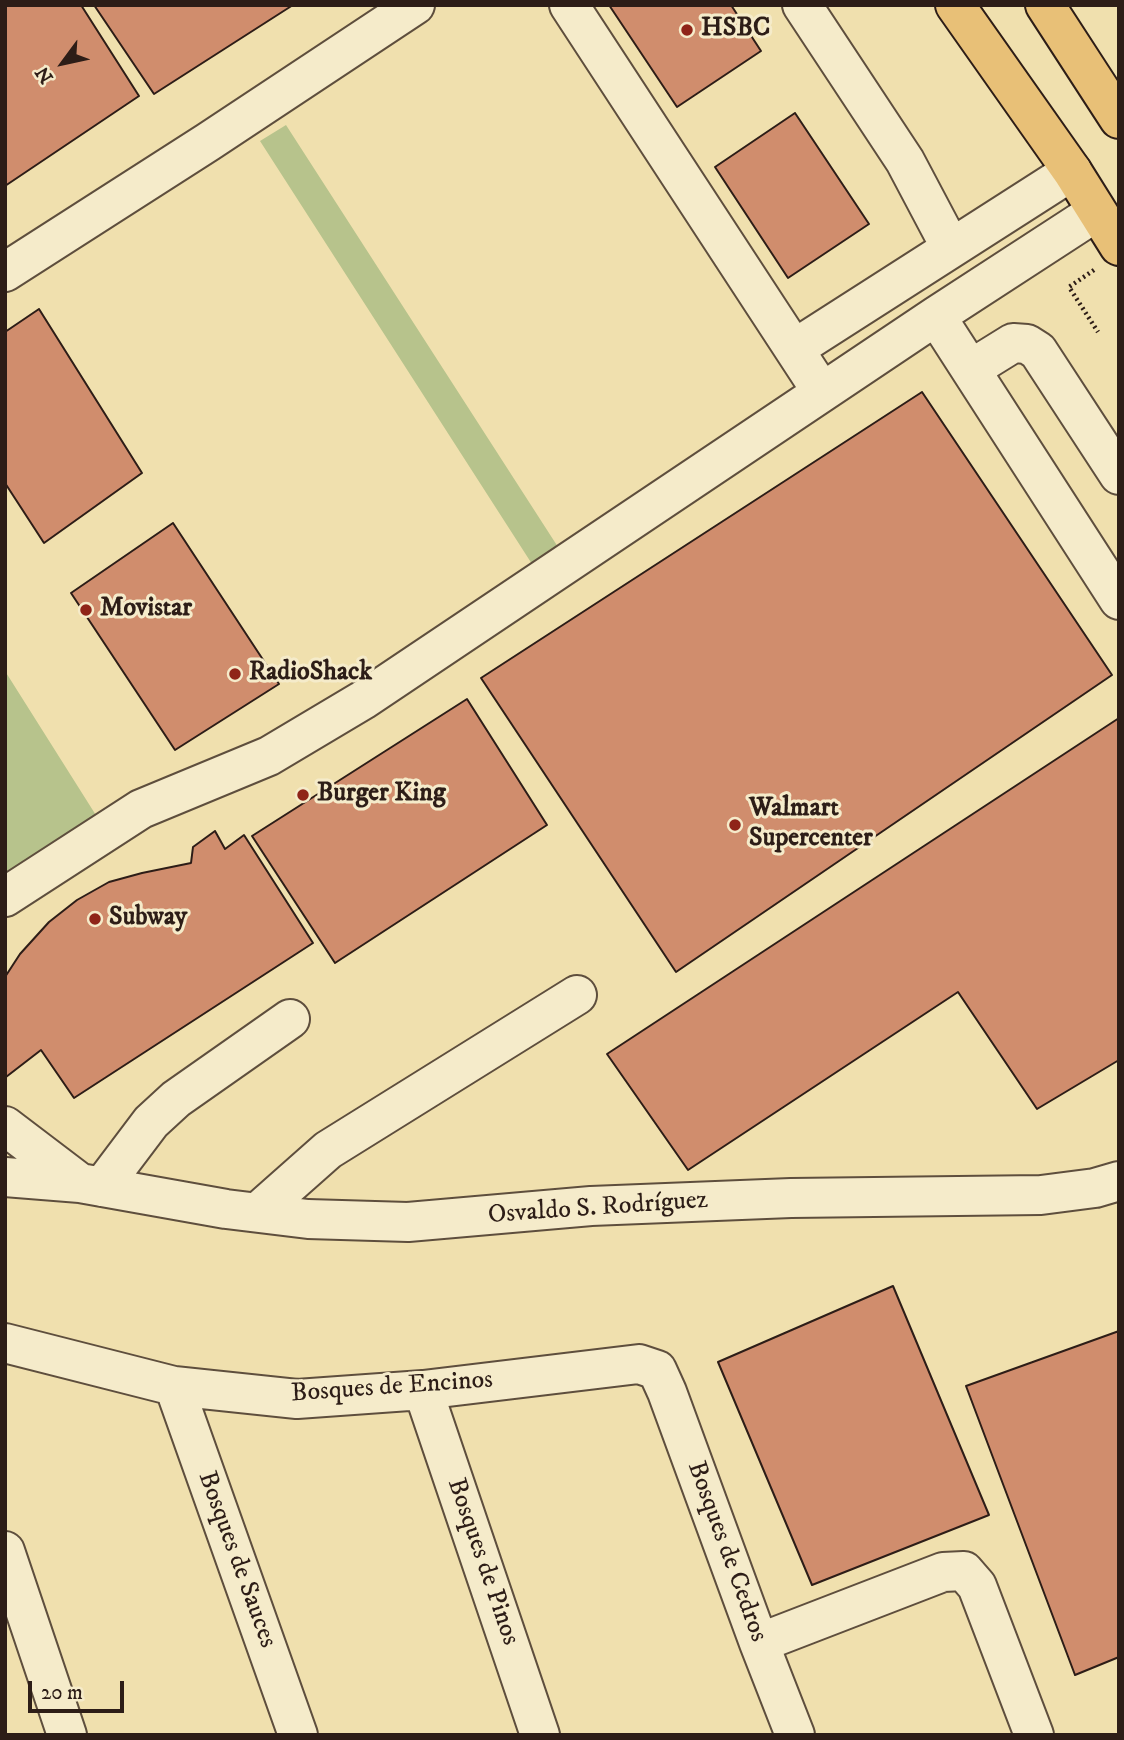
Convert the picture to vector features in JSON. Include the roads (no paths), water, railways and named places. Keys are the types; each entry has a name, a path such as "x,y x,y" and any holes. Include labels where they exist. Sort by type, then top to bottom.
{"main road":[{"path":"955,5 1072,171 1096,212 1109,257"},
{"path":"1045,5 1119,119"}],"street":[{"path":"5,272 415,5"},
{"path":"569,5 822,393"},
{"path":"802,5 905,161 951,248"},
{"path":"794,349 1072,171"},
{"path":"5,897 141,809 269,756 363,700 1096,212"},
{"path":"936,316 1119,600"},
{"path":"971,369 1013,343 1027,344 1038,351 1119,475"},
{"path":"258,1212 328,1150 577,995"},
{"path":"6,1128 91,1185 151,1122 177,1099 290,1019"},
{"name":"Osvaldo S. Rodríguez","path":"5,1177 91,1185 226,1209 308,1219 408,1222 591,1206 791,1198 1041,1195 1094,1188 1119,1181"},
{"name":"Bosques de Encinos","path":"5,1343 174,1386 296,1399 424,1390 639,1364 657,1370"},
{"name":"Bosques de Cedros","path":"657,1370 795,1735"},
{"name":"Bosques de Sauces","path":"174,1386 298,1735"},
{"name":"Bosques de Pinos","path":"424,1390 540,1735"},
{"path":"5,1551 67,1735"},
{"path":"759,1643 943,1572 964,1571 977,1586 1034,1735"}],"place":[{"name":"HSBC","path":"687,30"},
{"name":"Movistar","path":"86,610"},
{"name":"RadioShack","path":"235,674"},
{"name":"Burger King","path":"303,795"},
{"name":"Walmart Supercenter","path":"735,825"},
{"name":"Subway","path":"95,919"}]}
